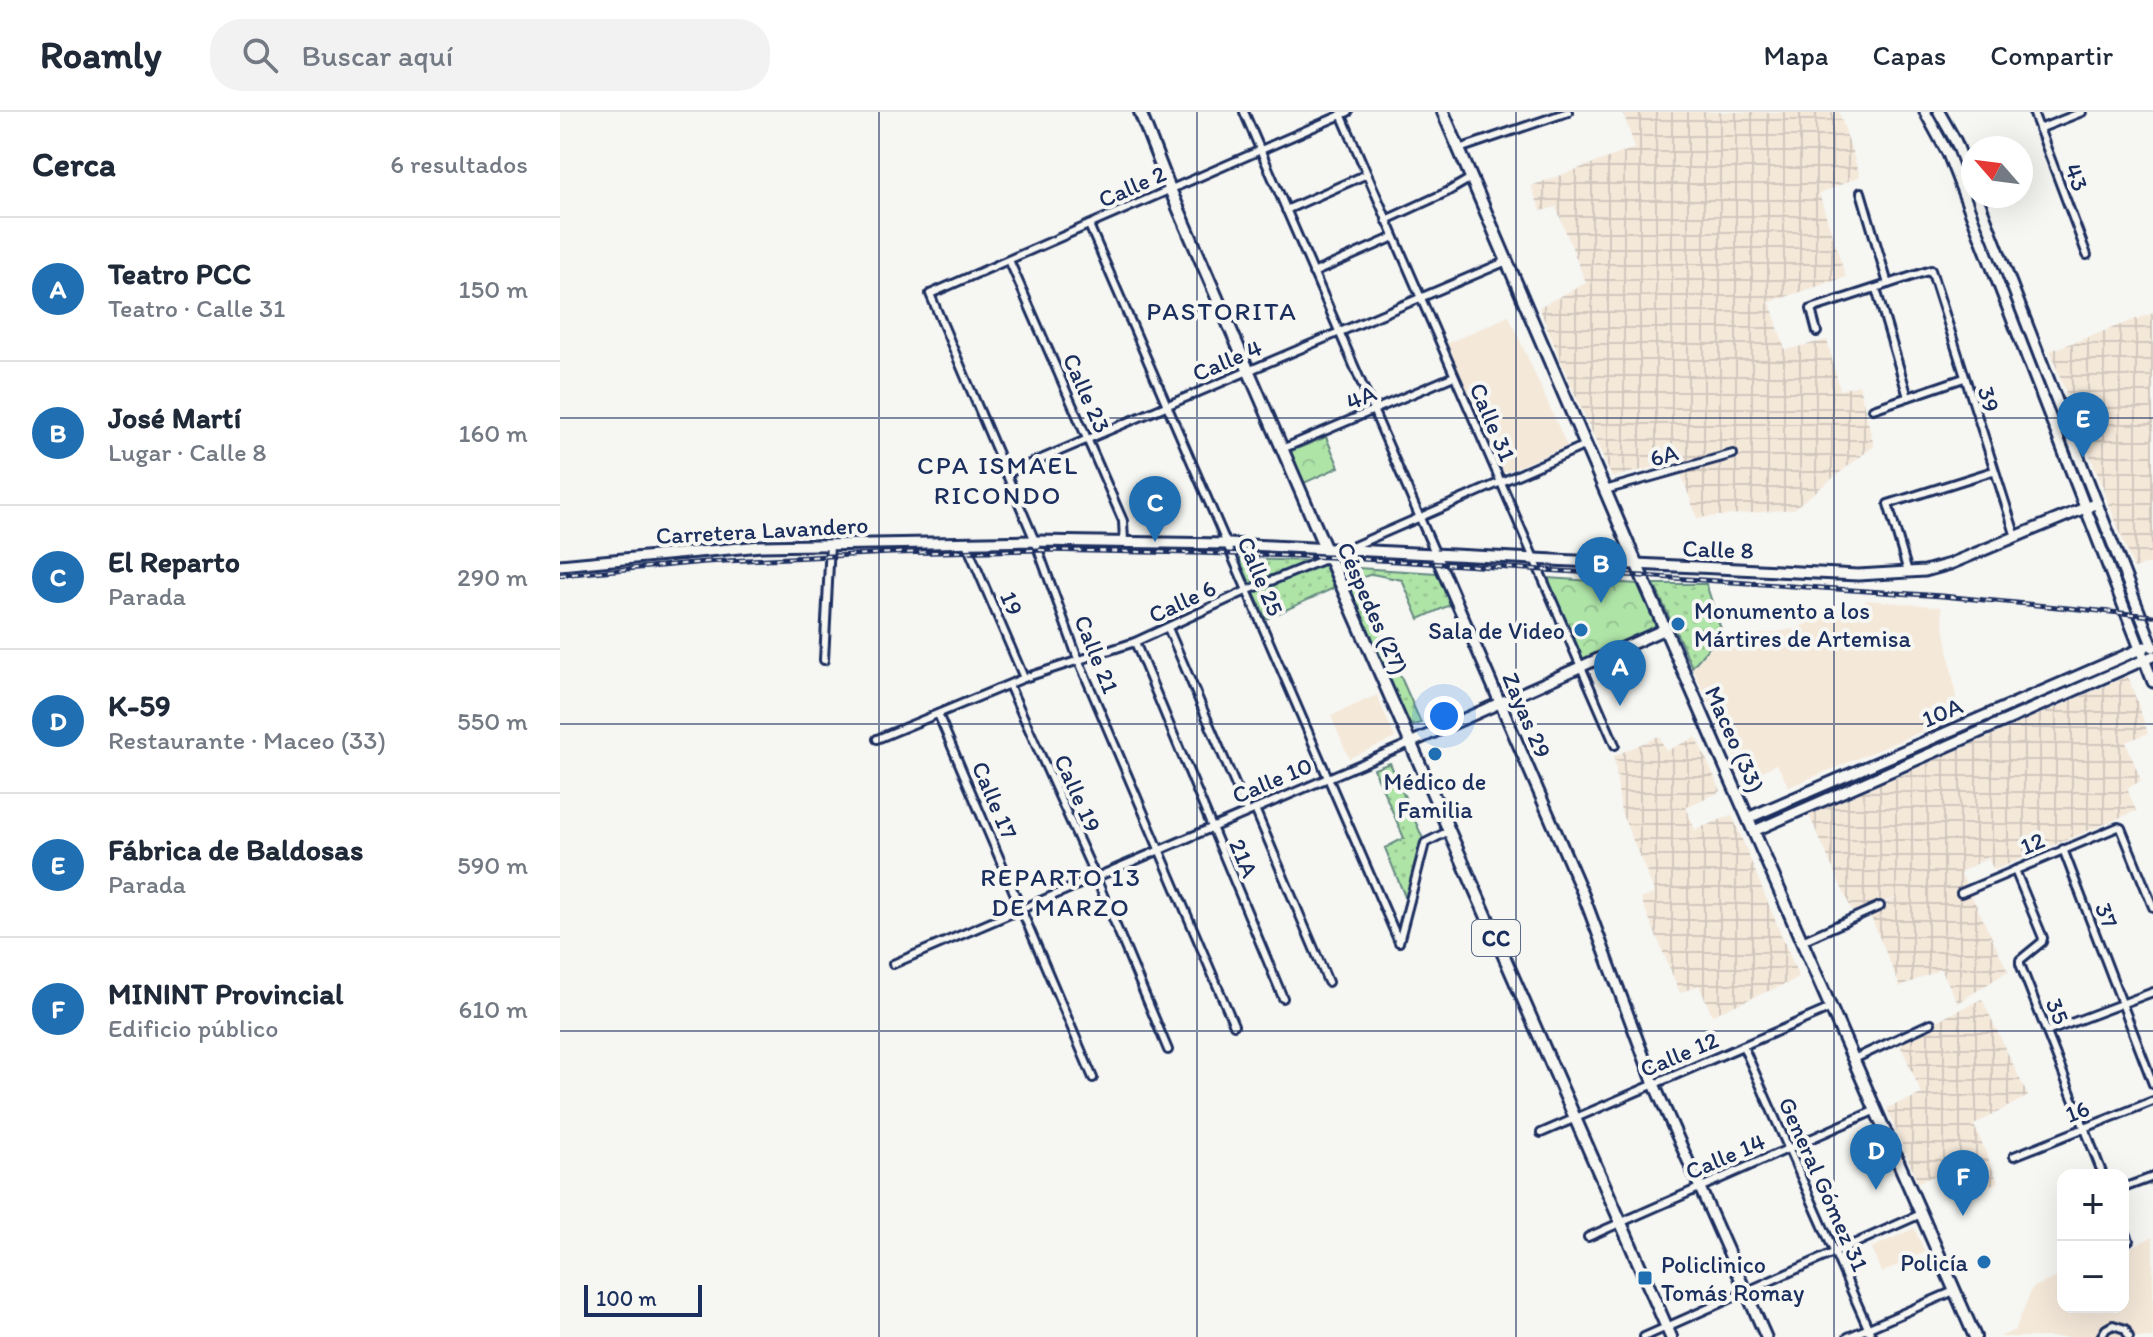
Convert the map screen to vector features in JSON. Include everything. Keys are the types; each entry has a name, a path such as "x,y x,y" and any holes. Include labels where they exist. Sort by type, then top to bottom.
{"main road":[{"name":"Céspedes (27)","path":"1140,112 1248,371 1669,1332"},
{"name":"Maceo (33)","path":"1443,112 1637,565 1975,1337"}],"street":[{"name":"Zayas 29","path":"1244,112 1583,894 1654,1084 1766,1337"},
{"path":"1459,149 1568,112"},
{"path":"1925,112 1948,154 2140,649 2149,658 2153,682"},
{"path":"1939,112 1961,155"},
{"name":"43","path":"2033,112 2087,255"},
{"path":"2039,129 2082,112"},
{"name":"Calle 2","path":"930,294 1343,113"},
{"name":"Calle 31","path":"1343,113 1386,220 1615,745"},
{"path":"1286,210 1367,174"},
{"path":"1386,220 1471,178"},
{"path":"1817,332 1811,309 1888,284 1861,192"},
{"path":"1982,208 2152,645"},
{"name":"Calle 25","path":"1089,225 1399,942 1425,843 1449,831"},
{"path":"1313,273 1394,237"},
{"name":"Calle 23","path":"1009,260 1123,521 1124,542"},
{"name":"Calle 4","path":"1006,474 1507,261"},
{"name":"39","path":"1888,284 1931,270 2016,537"},
{"path":"1876,289 1908,397"},
{"name":"Calle 21","path":"930,294 1035,541 1078,659 1234,1025"},
{"name":"4A","path":"1282,449 1454,376"},
{"path":"1873,409 1964,378"},
{"path":"1344,550 1586,445"},
{"name":"6A","path":"1605,490 1733,454"},
{"path":"1908,572 1888,504 1993,471"},
{"name":"Calle 8","path":"1124,542 1228,544 1327,553 1344,550 1858,575 1908,572 1950,564 2097,503"},
{"name":"Carretera Lavandero","path":"560,565 761,546 1124,542"},
{"name":"19","path":"966,543 1024,678"},
{"path":"824,660 830,544"},
{"name":"Calle 6","path":"877,739 1024,678 1135,642 1327,553"},
{"path":"1168,628 1247,812"},
{"name":"Calle 10","path":"893,964 1410,743 1665,629"},
{"name":"21A","path":"1135,642 1283,998"},
{"name":"10A","path":"1748,818 2152,645"},
{"name":"10A","path":"1754,831 2149,658"},
{"name":"Calle 19","path":"1009,685 1096,878 1168,1050"},
{"name":"Calle 17","path":"938,714 1093,1078"},
{"path":"1906,750 1912,762"},
{"path":"1255,809 1328,982"},
{"name":"12","path":"1961,893 2118,827 2153,907"},
{"name":"37","path":"2063,849 2153,1084"},
{"name":"35","path":"2015,870 2043,938 2020,960 2020,964 2101,1169"},
{"path":"1802,941 1880,906"},
{"path":"2047,1032 2153,992"},
{"name":"Calle 12","path":"1541,1133 1831,1008"},
{"path":"1854,1059 1931,1023"},
{"name":"General Gómez 31","path":"1743,1046 1872,1337"},
{"name":"16","path":"2014,1156 2153,1101"},
{"name":"Calle 14","path":"1588,1237 1876,1110"},
{"path":"2129,1186 2153,1177"},
{"path":"1644,1337 1669,1332 1746,1291 1921,1214"},
{"path":"1848,1337 1954,1291"},
{"path":"2101,1337 2113,1325 2125,1329 2129,1337"}],"shaded area":[{"path":"1623,112 1839,112 1860,176 1819,194 1846,277 1770,302 1785,350 1827,340 1840,390 1859,385 1874,446 1793,509 1697,518 1677,462 1612,477 1566,374 1539,307 1586,283 1556,207 1541,211 1531,186 1635,148"},
{"path":"2153,313 2153,562 2134,569 2050,351"},
{"path":"1509,316 1567,446 1503,473 1446,344"},
{"path":"1868,600 1941,607 1959,716 1789,787 1777,764 1745,779 1692,667 1716,642 1794,629"},
{"path":"2128,676 2148,733 2126,742 2141,781 2127,788 2136,811 1994,870 1988,858 1960,872 2008,971 1958,1003 1941,969 1900,987 1869,912 1899,897 1853,913 1809,815"},
{"path":"1377,695 1395,738 1349,758 1331,716"},
{"path":"1659,736 1666,751 1696,737 1721,791 1686,807 1695,830 1732,815 1799,978 1712,1015 1699,985 1680,993 1641,899 1655,893 1621,812 1614,756"},
{"path":"1982,999 2028,1096 1974,1125 1998,1182 1971,1193 1956,1166 1918,1183 1887,1108 1922,1094 1898,1040"},
{"path":"1914,1228 1925,1252 1881,1273 1872,1248"},
{"path":"2153,1237 2153,1337 2000,1337 2015,1330 2032,1288 2057,1278 2057,1313 2129,1313 2129,1247"}],"green space":[{"path":"1326,437 1339,467 1302,484 1289,452"},
{"path":"1239,559 1312,561 1251,585"},
{"path":"1322,565 1326,567 1334,588 1266,619 1254,593"},
{"path":"1341,567 1437,573 1450,605 1419,619 1402,580 1372,574 1358,579 1421,723 1410,727"},
{"path":"1547,578 1638,584 1656,626 1583,659"},
{"path":"1654,584 1706,584 1722,632 1692,667"},
{"path":"1390,763 1424,841 1407,902 1385,848 1404,838 1374,769"}],"railway":[{"path":"560,575 705,562 892,553 1038,550 1195,553 1329,557 1642,576 1942,596 2153,616"}],"place":[{"name":"Fábrica de Baldosas","path":"2083,458"},
{"name":"El Reparto","path":"1155,542"},
{"name":"José Martí","path":"1601,603"},
{"name":"Monumento a los Mártires de Artemisa","path":"1678,624"},
{"name":"Sala de Video","path":"1581,630"},
{"name":"Teatro PCC","path":"1620,706"},
{"name":"Médico de Familia","path":"1435,754"},
{"name":"K-59","path":"1876,1190"},
{"name":"MININT Provincial","path":"1963,1216"},
{"name":"Policía","path":"1984,1262"},
{"name":"Policlinico Tomás Romay","path":"1645,1278"}],"district":[{"name":"PASTORITA","path":"1222,311"},
{"name":"CPA ISMAEL RICONDO","path":"998,480"},
{"name":"REPARTO 13 DE MARZO","path":"1061,892"}]}
